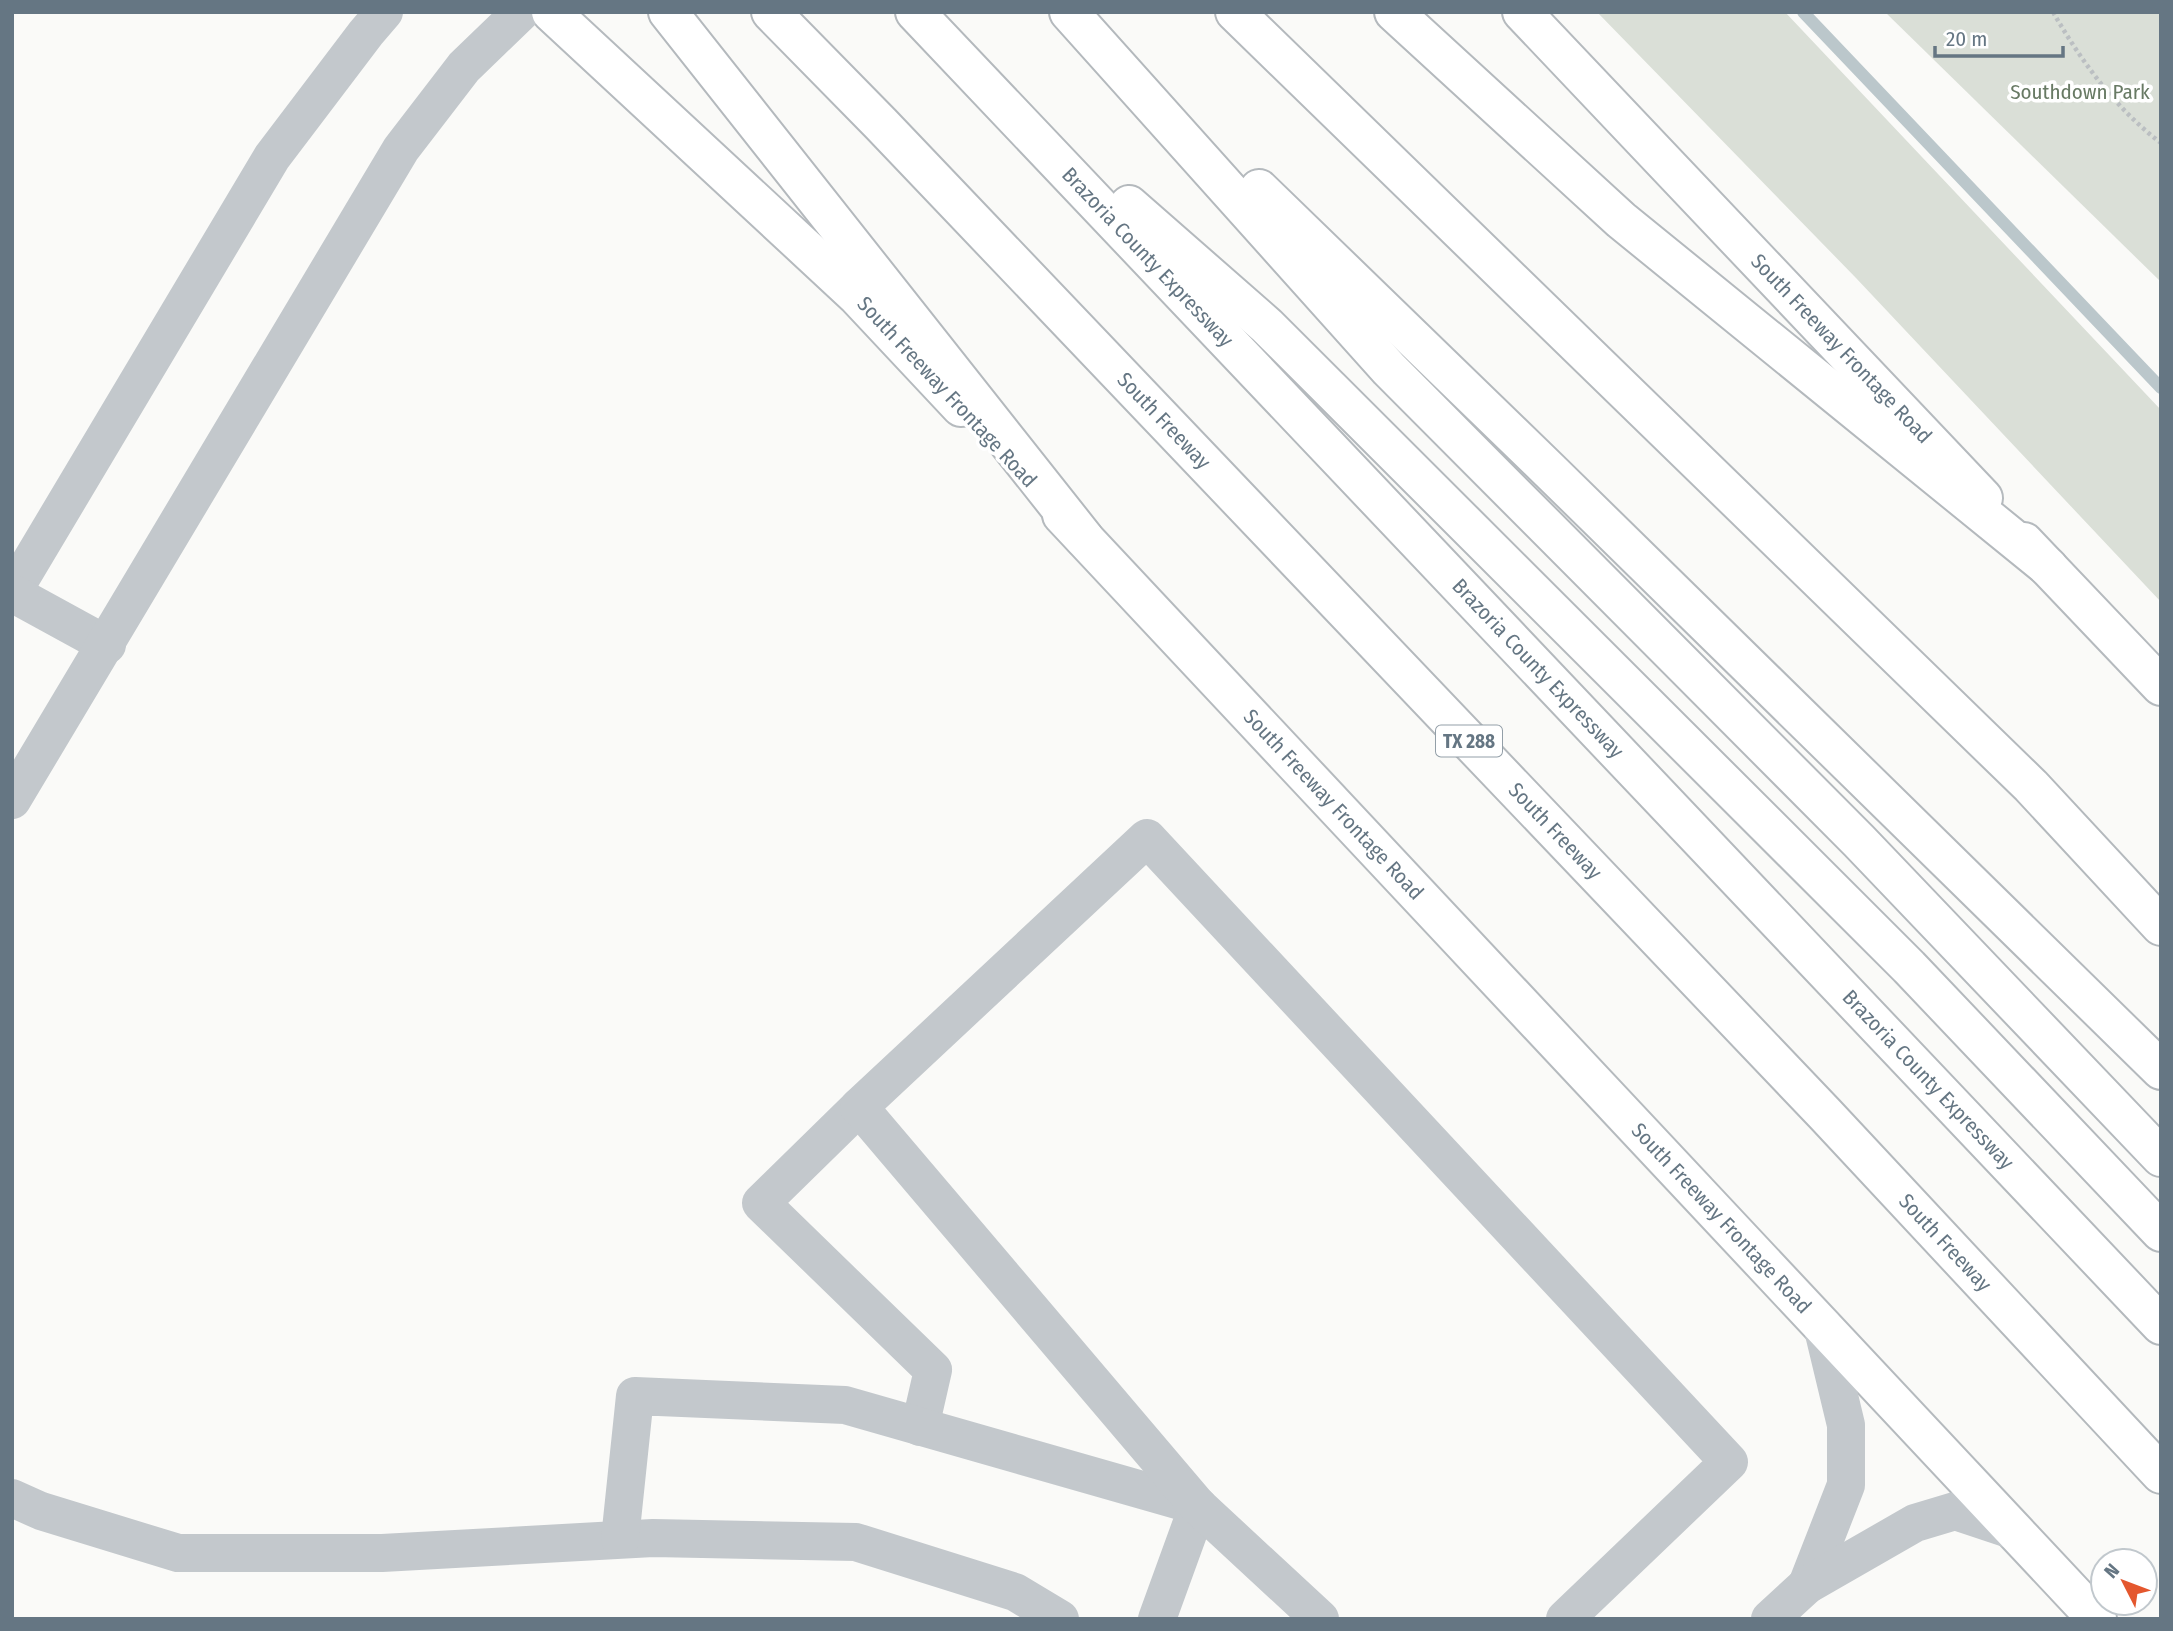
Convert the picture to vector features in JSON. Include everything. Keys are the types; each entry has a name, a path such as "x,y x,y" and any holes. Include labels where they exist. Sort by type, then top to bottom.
{"main road":[{"name":"South Freeway Frontage Road","path":"551,12 856,295 2097,1619"},
{"path":"668,12 1084,538"},
{"name":"South Freeway","path":"771,12 1825,1114 2161,1474"},
{"name":"Brazoria County Expressway","path":"915,12 2161,1325"},
{"path":"1069,12 1389,369 1859,841 2161,1157"},
{"path":"1077,12 2161,1070"},
{"path":"1235,12 2021,776 2161,926"},
{"path":"1394,12 1621,220 2048,567"},
{"name":"South Freeway Frontage Road","path":"1522,12 2161,686"},
{"path":"946,44 1267,326 1909,967 2161,1231"}],"street":[{"path":"107,645 12,593 272,158 384,12"},
{"path":"12,800 401,149 464,67 521,12"},
{"path":"920,1427 933,1370 761,1203 859,1107 1147,838 1728,1462 1565,1619"},
{"path":"859,1107 1198,1506 1320,1619"},
{"path":"1807,1585 1846,1485 1846,1425 1822,1325"},
{"path":"620,1539 635,1396 845,1405 1198,1506"},
{"path":"12,1498 41,1511 177,1553 382,1553 653,1538 856,1542 1015,1592 1060,1619"},
{"path":"1157,1619 1198,1506"},
{"path":"1770,1619 1807,1585 1916,1523 1955,1511 2015,1531"}],"path":[{"path":"2053,12 2067,37 2120,106 2161,143"}],"green space":[{"path":"1597,12 1785,12 2161,410 2161,602 1856,278"},
{"name":"Southdown Park","path":"1885,12 2161,12 2161,282"}],"waterway":[{"path":"1803,12 2161,388"}]}
